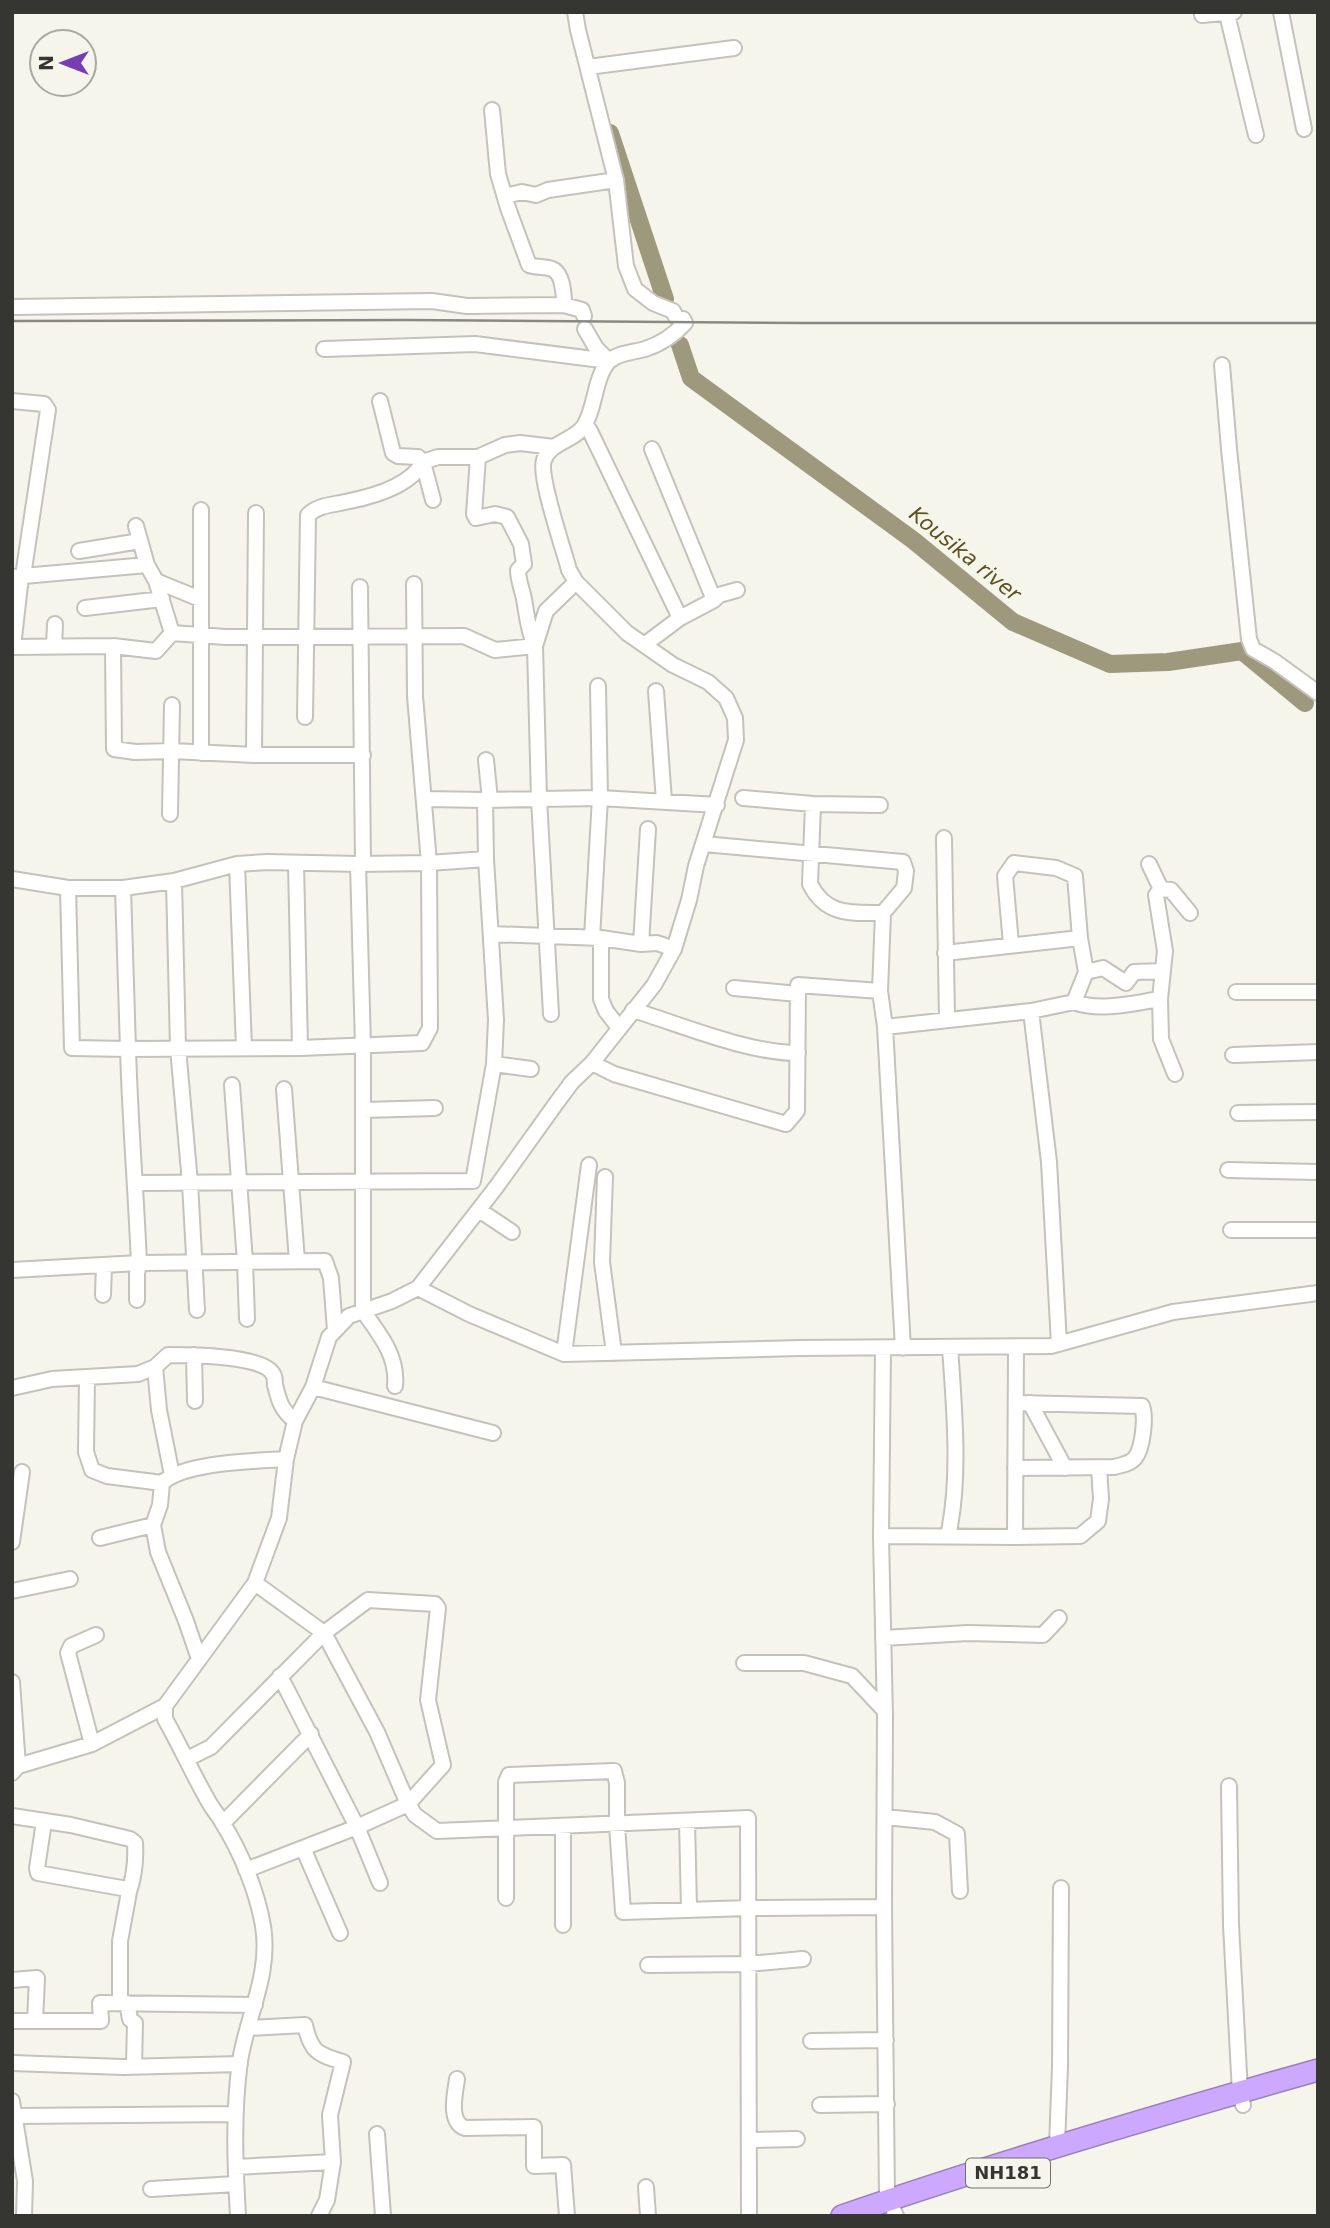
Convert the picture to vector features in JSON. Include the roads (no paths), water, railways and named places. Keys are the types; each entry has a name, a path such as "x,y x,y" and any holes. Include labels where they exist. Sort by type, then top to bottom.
{"highway":[{"name":"NH181","path":"1241,2099 1318,2070"},
{"name":"NH181","path":"842,2216 889,2211 1137,2129 1241,2099 1318,2082"},
{"name":"NH181","path":"889,2211 1057,2145 1137,2129"}],"street":[{"path":"324,349 475,344 612,359 647,348 672,336 685,323 673,311 653,303 635,289 626,266 616,180 575,12"},
{"path":"1281,12 1304,129"},
{"path":"1202,15 1231,13 1256,135"},
{"path":"588,67 734,48"},
{"path":"492,110 495,152 505,196 529,265 551,268 557,273 565,295 564,305"},
{"path":"505,196 522,192 536,195 548,190 616,180"},
{"path":"12,307 432,302 467,306 564,305 582,310 584,322 596,348 612,359"},
{"path":"12,1682 15,1769 92,1744 165,1706 255,1583 279,1518 286,1459 295,1421 313,1387 329,1337 349,1316 392,1301 418,1288 479,1210 572,1082 592,1063 654,985 674,949 736,740 735,718 726,698 708,682 673,665 627,633 576,582 569,570 544,477 544,460 554,447 575,436 585,424 603,371 612,359"},
{"path":"1223,365 1249,639 1253,649 1317,691"},
{"path":"12,401 44,404 48,410 19,576 13,647 113,646 156,651 172,633"},
{"path":"380,401 393,453 398,456 418,457 423,462 433,500"},
{"path":"585,424 680,618"},
{"path":"305,717 308,515 315,508 361,499 397,485 418,471 423,462 438,457 478,457 505,445 520,443 554,447"},
{"path":"652,449 714,600"},
{"path":"478,457 474,514 476,518 495,514 507,517 517,533 524,564 518,570 518,577 528,632 535,646"},
{"path":"201,510 201,753"},
{"path":"254,755 256,513"},
{"path":"136,526 172,633"},
{"path":"79,551 140,541"},
{"path":"19,576 147,565"},
{"path":"156,581 200,599"},
{"path":"551,1014 539,799 535,646 546,611 576,582"},
{"path":"68,888 72,1048 299,1048 422,1043 430,1028 429,863 415,695 414,584"},
{"path":"360,587 363,755 360,864 363,1311 384,1340 397,1370 395,1386"},
{"path":"644,645 680,618 719,595 737,590"},
{"path":"85,608 162,599"},
{"path":"54,646 55,624"},
{"path":"172,633 200,636 464,636 495,650 535,646"},
{"path":"113,646 114,749 254,755 363,755"},
{"path":"598,686 600,798 596,938 601,999 606,1012 619,1028"},
{"path":"656,691 664,801"},
{"path":"170,814 172,705"},
{"path":"136,1183 473,1181 494,1064 496,1020 486,859 486,760"},
{"path":"424,799 600,798 717,805"},
{"path":"743,798 813,804 880,805"},
{"path":"813,804 810,884 822,903 834,909 883,913"},
{"path":"641,944 648,829"},
{"path":"944,838 947,1019"},
{"path":"704,844 903,862 906,872 904,888 883,913 880,991 885,1027 903,1348"},
{"path":"12,879 68,888 123,888 174,881 237,864 429,863 486,859"},
{"path":"296,863 299,1048"},
{"path":"1011,944 1005,876 1014,863 1056,868 1075,876 1086,972 1074,1002"},
{"path":"237,864 244,1048"},
{"path":"1149,864 1161,889"},
{"path":"174,881 178,1048 191,1183 197,1310"},
{"path":"123,888 130,1106 139,1263 137,1300"},
{"path":"1161,889 1171,890 1190,913"},
{"path":"1161,889 1156,895 1165,951 1160,999 1161,1039 1175,1074"},
{"path":"492,934 657,943 674,949"},
{"path":"945,953 1080,938"},
{"path":"1086,972 1103,968 1126,983 1134,972 1163,971"},
{"path":"592,1063 614,1074 786,1124 797,1111 799,985 880,991"},
{"path":"734,988 798,994"},
{"path":"1236,992 1318,992"},
{"path":"885,1027 1031,1011 1074,1002 1081,1005 1113,1006 1160,999"},
{"path":"633,1010 735,1042 783,1053 798,1053"},
{"path":"1031,1011 1049,1162 1059,1344"},
{"path":"1233,1055 1318,1052"},
{"path":"494,1064 531,1069"},
{"path":"232,1085 247,1319"},
{"path":"285,1089 298,1261"},
{"path":"363,1110 435,1108"},
{"path":"1238,1113 1318,1112"},
{"path":"564,1354 589,1165"},
{"path":"1228,1170 1318,1172"},
{"path":"604,1177 602,1262 614,1353"},
{"path":"479,1210 512,1232"},
{"path":"1231,1230 1318,1230"},
{"path":"12,1270 139,1263 325,1261 331,1278 335,1330"},
{"path":"103,1296 104,1265"},
{"path":"418,1288 469,1314 564,1354 1051,1346 1173,1312 1318,1293"},
{"path":"948,1536 953,1513 955,1417 950,1347"},
{"path":"1015,1537 1015,1468 1023,1403 1016,1347"},
{"path":"883,1348 881,1536 889,2211"},
{"path":"12,1388 52,1379 138,1374 155,1367 168,1355 218,1356 257,1363 273,1373 280,1406 295,1421"},
{"path":"194,1355 195,1401"},
{"path":"155,1367 167,1479 153,1525 158,1552 199,1659"},
{"path":"87,1377 85,1442 92,1470 107,1476 167,1479 228,1463 286,1459"},
{"path":"313,1387 493,1433"},
{"path":"1015,1468 1114,1467 1129,1462 1137,1457 1144,1421 1142,1406 1023,1403"},
{"path":"1023,1403 1065,1468"},
{"path":"881,1536 1080,1536 1098,1521 1101,1499 1099,1467"},
{"path":"12,1542 22,1472"},
{"path":"100,1538 153,1525"},
{"path":"12,1591 70,1579"},
{"path":"255,1583 324,1633 377,1732 408,1804 415,1815 437,1831 748,1818 749,2216"},
{"path":"187,1759 211,1747 324,1633 369,1600 435,1604 438,1608 428,1700 443,1765 408,1804 246,1870"},
{"path":"883,1638 968,1633 1043,1634 1059,1618"},
{"path":"92,1744 68,1653 71,1646 96,1634"},
{"path":"744,1663 804,1663 852,1676 885,1711"},
{"path":"280,1676 357,1827 380,1883"},
{"path":"165,1706 166,1719 246,1870 264,1938 262,1980 240,2064 235,2114 238,2216"},
{"path":"223,1823 311,1734"},
{"path":"506,1898 506,1782 509,1775 614,1771 617,1783 623,1912 884,1907"},
{"path":"1229,1786 1231,1925 1241,2099"},
{"path":"12,1816 71,1825 130,1839 135,1843 134,1866 120,1941 124,2003 130,2019 135,2023 135,2066"},
{"path":"885,1818 934,1822 957,1835 960,1891"},
{"path":"687,1821 689,1909"},
{"path":"44,1822 38,1873 107,1884 127,1889 129,1892"},
{"path":"563,1826 563,1925"},
{"path":"303,1848 340,1933"},
{"path":"1057,2145 1061,1888"},
{"path":"648,1965 748,1964 803,1959"},
{"path":"12,1980 37,1978 36,2021"},
{"path":"12,2021 101,2021 100,2003 255,2005"},
{"path":"248,2028 305,2025 308,2041 317,2054 342,2062 330,2115 333,2162 327,2200 319,2216"},
{"path":"811,2041 886,2040"},
{"path":"12,2063 135,2066 240,2064"},
{"path":"457,2080 455,2120 459,2127 534,2127 534,2166 563,2165 567,2216"},
{"path":"820,2105 887,2104"},
{"path":"24,2216 25,2181 14,2109 235,2114"},
{"path":"377,2134 383,2216"},
{"path":"749,2140 797,2139"},
{"path":"236,2167 333,2162"},
{"path":"151,2189 236,2184"},
{"path":"646,2187 648,2216"},
{"path":"12,2216 18,2216"}],"waterway":[{"name":"Kousika river","path":"610,133 665,299"},
{"name":"Kousika river","path":"680,345 691,378 913,540 1013,622 1110,664 1168,662 1242,651 1305,703"}],"railway":[{"path":"12,321 1318,323"}]}
